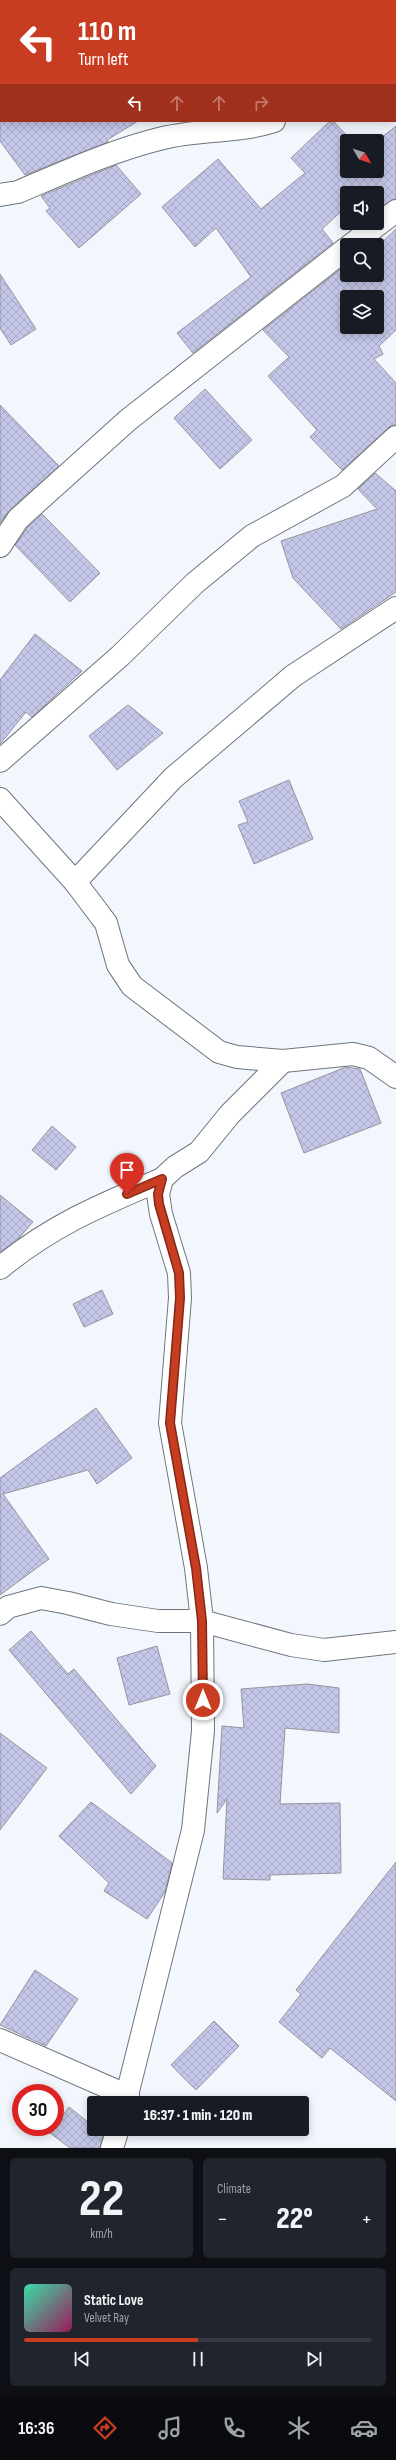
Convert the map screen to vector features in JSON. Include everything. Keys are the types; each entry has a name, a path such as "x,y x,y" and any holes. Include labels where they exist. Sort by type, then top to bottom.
{"street":[{"path":"0,195 18,192 125,149 164,137 245,129 270,122"},
{"path":"360,238 396,211"},
{"path":"0,546 18,519 128,420 340,253"},
{"path":"0,761 120,656 195,583 252,536 343,486 396,437"},
{"path":"76,882 173,778 293,676 396,608"},
{"path":"0,799 76,882 106,923 122,974 142,996 219,1052 237,1057 283,1061 354,1054 369,1058 396,1077"},
{"path":"0,1268 32,1242 64,1222 162,1179 175,1167 199,1152 230,1114 283,1061"},
{"path":"127,2096 193,1830 203,1731 202,1621 196,1568 170,1423 180,1284 179,1273 159,1204 158,1194 162,1179"},
{"path":"0,1614 8,1607 41,1598 111,1614 158,1621 202,1621 291,1645 324,1650 396,1642"},
{"path":"0,2040 120,2096"},
{"path":"112,2148 116,2136"}],"building":[{"path":"0,122 136,122 107,140 108,142 25,175 0,141"},
{"path":"329,122 334,122 345,134 340,134 340,178 384,178 384,135 396,126 396,199 384,205 384,186 340,186 340,212 322,229 333,243 193,353 177,333 251,277 216,228 195,247 162,207 218,159 261,209 305,173 291,158"},
{"path":"116,165 141,194 79,248 46,211 50,208 41,196"},
{"path":"396,229 396,330 379,346 383,354 374,359 396,383 396,424 388,428 342,470 310,437 317,430 268,376 289,357 263,330 340,270 340,282 384,282 384,240"},
{"path":"0,274 36,329 11,345 0,328"},
{"path":"205,389 252,440 220,469 174,418"},
{"path":"0,405 59,466 10,510 0,523"},
{"path":"375,473 396,491 396,592 341,629 293,578 281,541 377,509 358,489"},
{"path":"42,514 100,573 70,602 15,545 28,527"},
{"path":"35,634 82,671 32,717 26,712 0,744 0,680"},
{"path":"128,705 163,733 117,770 89,736"},
{"path":"289,780 313,839 254,864 238,825 248,822 239,801"},
{"path":"346,1067 360,1069 381,1123 304,1153 281,1093"},
{"path":"52,1126 76,1147 56,1170 32,1150"},
{"path":"0,1195 33,1222 19,1238 0,1252"},
{"path":"102,1290 113,1314 84,1327 73,1304"},
{"path":"96,1408 132,1458 97,1484 88,1470 3,1494 49,1559 0,1595 0,1478"},
{"path":"31,1631 68,1674 74,1669 156,1766 131,1794 9,1650"},
{"path":"157,1646 170,1694 129,1705 117,1658"},
{"path":"307,1684 339,1688 339,1733 285,1728 280,1804 340,1803 341,1873 270,1875 270,1880 223,1879 227,1799 217,1813 222,1726 244,1728 241,1689"},
{"path":"0,1733 47,1768 0,1830"},
{"path":"91,1802 172,1863 165,1892 147,1919 104,1891 109,1883 59,1836"},
{"path":"396,1862 396,2101 330,2048 322,2058 279,2022 301,1994 296,1990"},
{"path":"35,1970 78,1999 46,2046 0,2025"},
{"path":"214,2021 239,2046 196,2090 171,2065"},
{"path":"69,2107 87,2121 87,2136 103,2136 100,2148 70,2148 54,2136 64,2136 64,2114"}],"route":[{"path":"127,1194 162,1179 158,1194 159,1204 179,1273 180,1298 170,1423 196,1568 202,1621 203,1700"}]}
